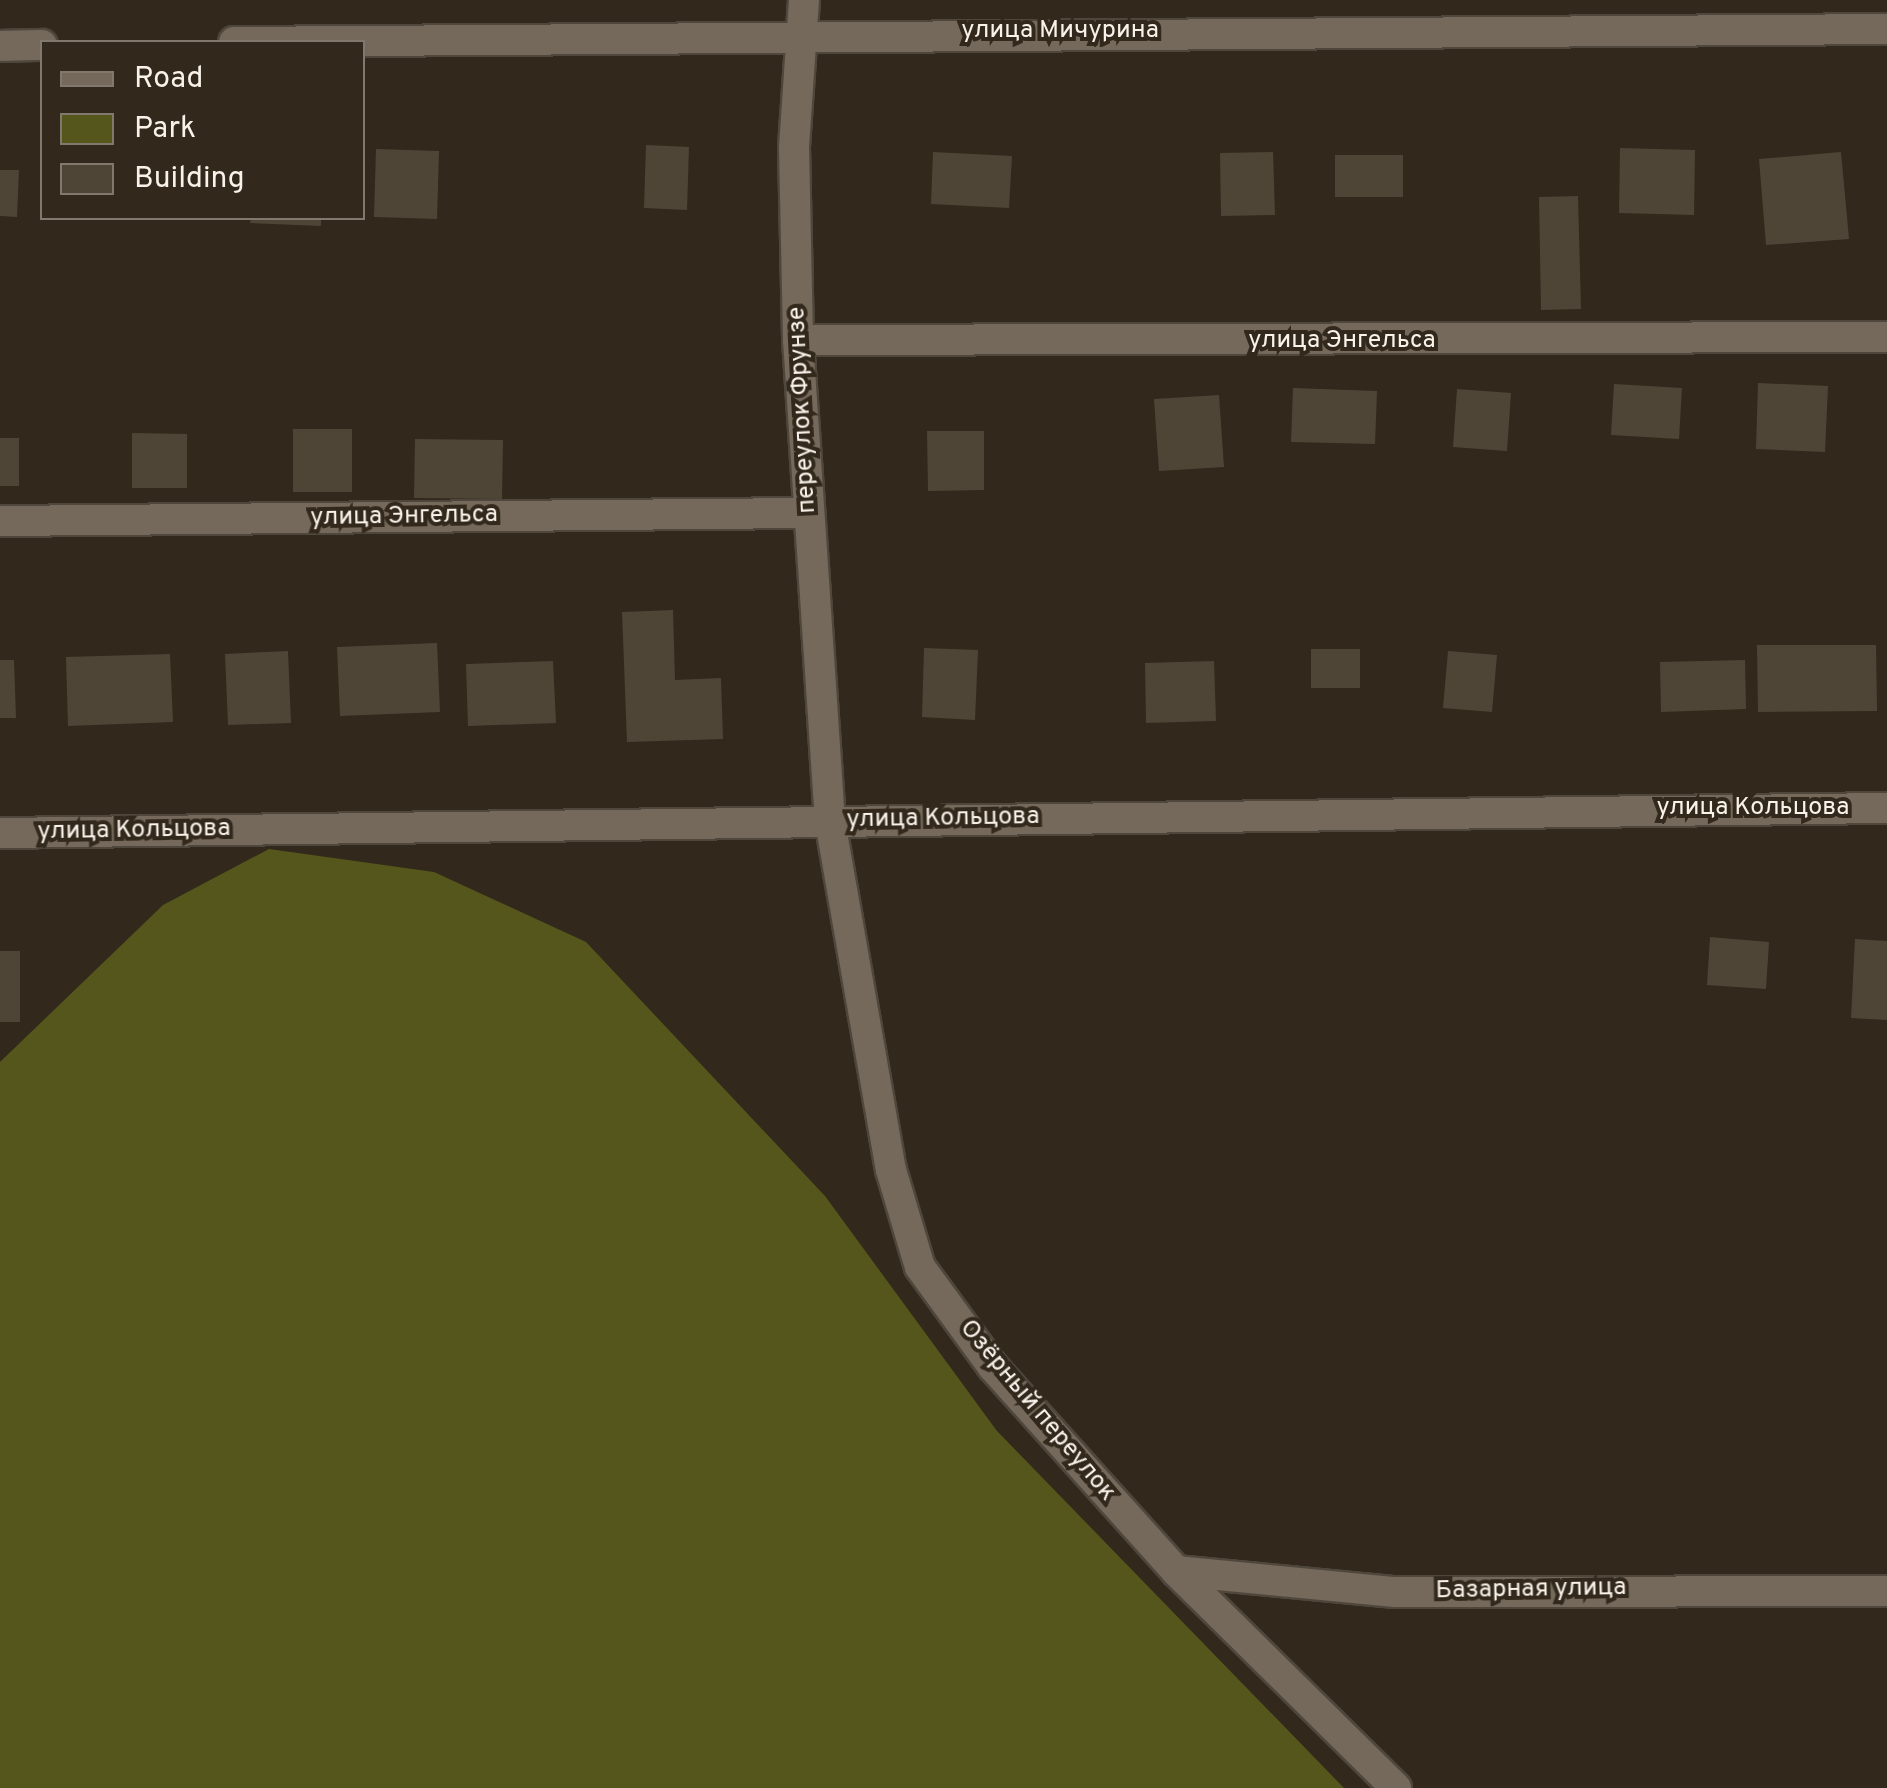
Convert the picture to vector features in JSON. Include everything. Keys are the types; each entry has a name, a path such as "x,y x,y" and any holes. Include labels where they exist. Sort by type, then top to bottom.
{"street":[{"name":"переулок Фрунзе","path":"804,0 794,147 798,340 830,820"},
{"name":"улица Мичурина","path":"348,40 804,32 1887,29"},
{"path":"0,46 40,45"},
{"name":"улица Энгельса","path":"798,340 1887,338"},
{"name":"улица Энгельса","path":"0,521 809,513"},
{"name":"улица Кольцова","path":"0,833 1887,808"},
{"name":"Озёрный переулок","path":"830,820 891,1170 920,1267 994,1367 1176,1571 1396,1788"},
{"name":"Базарная улица","path":"1176,1571 1395,1592 1887,1591"}],"green space":[{"path":"269,849 434,872 586,942 825,1196 997,1431 1344,1788 0,1788 0,1062 163,905"}],"building":[{"path":"646,145 689,147 687,210 644,208"},
{"path":"1620,148 1695,150 1694,215 1619,213"},
{"path":"376,149 439,151 437,219 374,217"},
{"path":"933,152 1012,156 1009,208 931,204"},
{"path":"1273,152 1275,215 1221,216 1220,153"},
{"path":"1841,152 1849,239 1766,245 1759,159"},
{"path":"1335,155 1403,155 1403,197 1335,197"},
{"path":"0,170 19,170 17,217 0,216"},
{"path":"1578,196 1581,309 1541,310 1539,197"},
{"path":"321,220 321,226 250,223"},
{"path":"1758,383 1828,386 1825,452 1756,449"},
{"path":"1614,384 1682,388 1679,439 1611,435"},
{"path":"1293,388 1377,391 1375,444 1291,442"},
{"path":"1457,389 1511,393 1507,451 1453,447"},
{"path":"1219,395 1224,467 1159,471 1154,399"},
{"path":"293,429 352,429 352,492 293,492"},
{"path":"927,431 984,431 984,490 928,491"},
{"path":"132,433 187,434 187,488 132,488"},
{"path":"0,438 19,438 19,486 0,486"},
{"path":"415,439 503,440 502,499 414,498"},
{"path":"673,610 675,680 721,678 723,739 627,742 622,612"},
{"path":"437,643 440,712 340,716 337,647"},
{"path":"1757,645 1876,645 1877,711 1758,712"},
{"path":"924,648 978,650 975,720 922,717"},
{"path":"1311,649 1360,649 1360,688 1311,688"},
{"path":"288,651 291,723 228,725 225,654"},
{"path":"1448,651 1497,655 1492,712 1443,708"},
{"path":"170,654 173,722 68,726 66,657"},
{"path":"0,660 14,660 16,718 0,718"},
{"path":"1745,660 1746,709 1661,712 1660,662"},
{"path":"553,661 556,723 468,726 466,664"},
{"path":"1214,661 1216,721 1146,723 1145,663"},
{"path":"1710,937 1769,942 1766,989 1707,985"},
{"path":"1855,939 1887,941 1887,1020 1851,1018"},
{"path":"0,951 20,951 20,1022 0,1022"}]}
